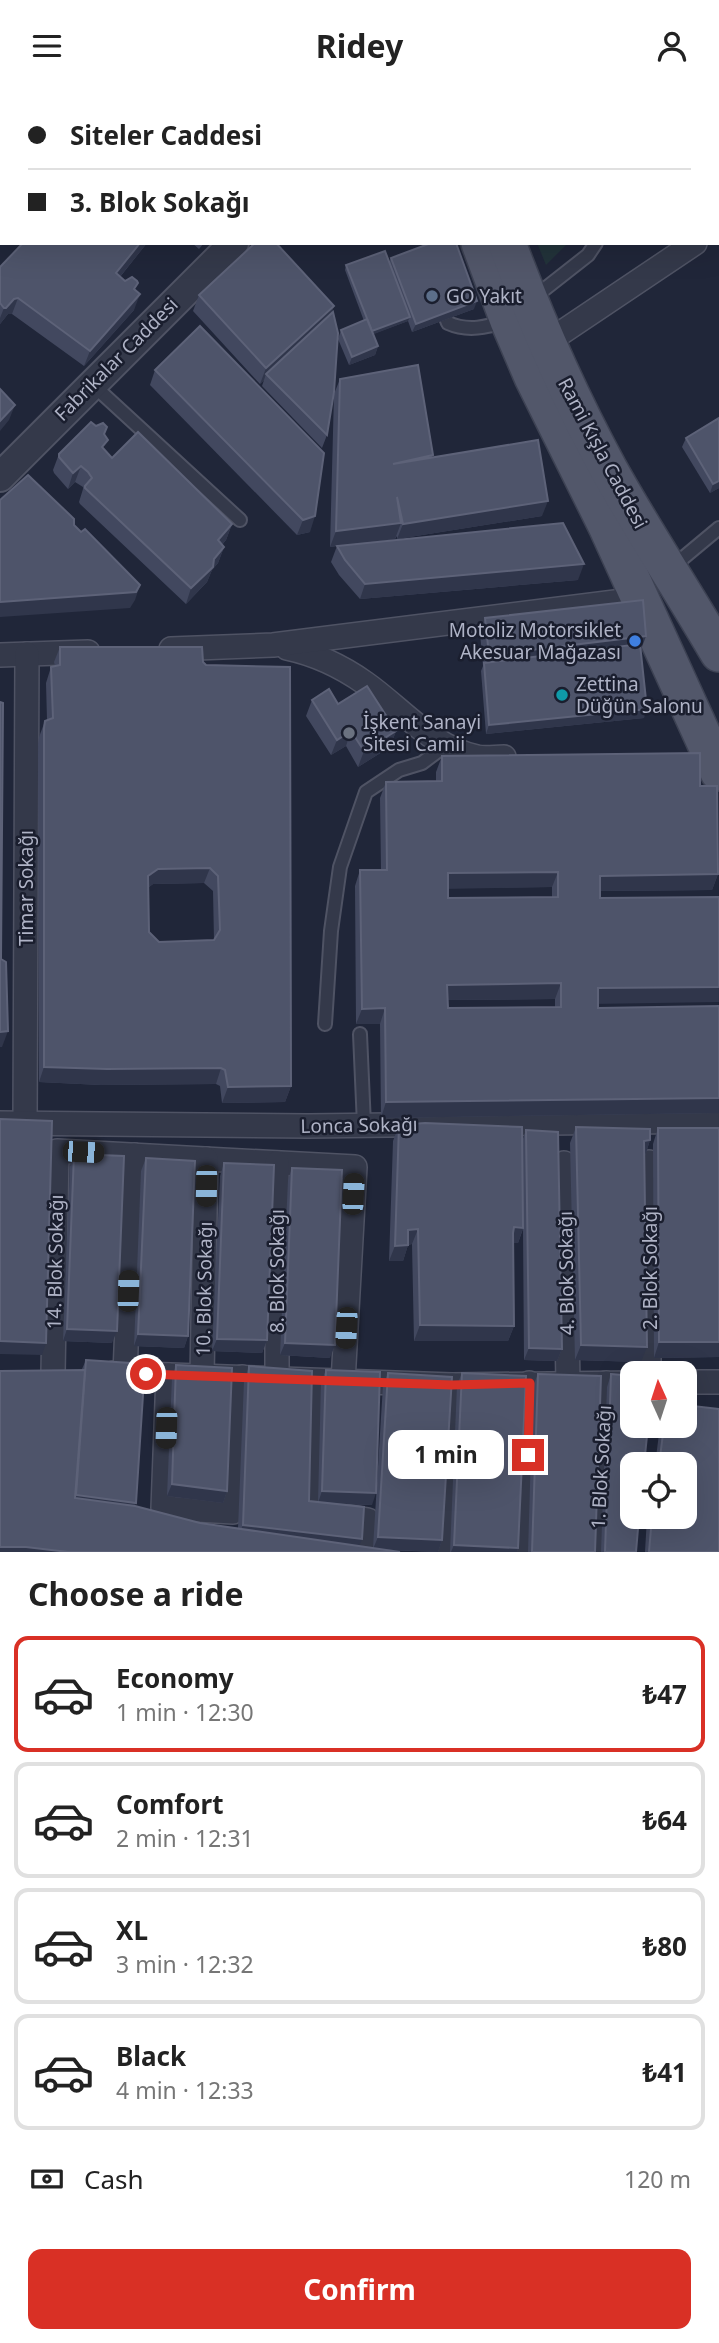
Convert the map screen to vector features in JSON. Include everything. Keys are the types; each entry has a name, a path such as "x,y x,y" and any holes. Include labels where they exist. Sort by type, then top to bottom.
{"main road":[{"name":"Rami Kışla Caddesi","path":"481,245 519,311 706,763"},
{"name":"Rami Kışla Caddesi","path":"508,245 519,311 546,343 609,469 668,570 716,642"}],"street":[{"name":"Fabrikalar Caddesi","path":"0,477 232,245"},
{"path":"546,343 692,245"},
{"path":"150,650 273,645 639,599"},
{"path":"273,645 306,652 330,661 365,683 421,729 446,745 478,757 528,757"},
{"path":"0,655 109,651"},
{"name":"Timar Sokağı","path":"25,1122 27,655"},
{"name":"Lonca Sokağı","path":"0,1123 364,1125 719,1121"},
{"name":"14. Blok Sokağı","path":"53,1374 57,1151 134,1155"},
{"path":"125,1373 134,1155 355,1167 343,1382"},
{"name":"10. Blok Sokağı","path":"202,1376 206,1159"},
{"name":"2. Blok Sokağı","path":"649,1162 649,1361"},
{"name":"8. Blok Sokağı","path":"277,1163 277,1379"},
{"name":"4. Blok Sokağı","path":"564,1163 568,1383"},
{"path":"27,1375 125,1373 452,1385 620,1383"},
{"path":"168,1375 163,1508 233,1512 242,1377"},
{"path":"319,1381 314,1511 368,1520 368,1552"},
{"path":"697,1383 719,1382"},
{"path":"525,1552 530,1383"},
{"name":"1. Blok Sokağı","path":"597,1552 606,1383"},
{"path":"447,1552 452,1385"}],"lane":[{"path":"438,297 448,323 456,327 480,329 519,311 588,255 595,245"},
{"path":"92,384 240,520"},
{"path":"668,570 719,528"},
{"path":"325,1024 331,931 340,867 366,792 400,770 422,764 446,745"},
{"path":"360,1034 364,1125"}],"shaded area":[{"path":"538,245 566,245 546,265"}],"building":[{"path":"21,245 138,245 116,273 125,281 132,277 137,281 134,289 140,294 90,351 18,298 4,308 0,303 0,267"},
{"path":"253,245 278,245 334,306 266,368 199,295"},
{"path":"426,245 457,245 477,301 416,324 391,258"},
{"path":"385,251 410,317 372,331 346,265"},
{"path":"333,312 338,333 334,392 327,435 266,374"},
{"path":"367,319 378,346 352,357 341,330"},
{"path":"200,326 324,453 315,516 303,520 155,370"},
{"path":"418,365 433,455 393,464 538,440 548,501 403,524 397,497 401,523 336,531 340,379"},
{"path":"0,389 15,405 0,421"},
{"path":"719,418 719,481 713,484 686,438"},
{"path":"91,422 96,426 103,423 107,427 104,434 108,440 102,447 112,458 138,432 232,524 218,540 224,547 214,559 213,567 191,588 85,488 92,478 88,472 81,466 73,473 59,457"},
{"path":"28,475 74,519 74,525 81,532 85,529 140,585 136,592 0,602 0,500"},
{"path":"563,523 584,564 365,584 337,546"},
{"path":"643,600 646,636 489,655 485,618"},
{"name":"Zettina Düğün Salonu","path":"640,644 647,709 489,725 484,663"},
{"path":"60,647 202,647 203,662 206,665 290,667 291,1086 228,1087 225,1070 221,1068 44,1067 44,728 45,721 53,718 51,667 60,665","holes":["210,868 218,876 220,930 214,940 159,942 149,932 148,876 158,869"]},
{"path":"367,686 396,731 364,751 351,731 337,740 312,700 329,689 338,704"},
{"path":"0,702 3,703 1,959 6,962 8,1031 0,1032"},
{"path":"700,753 700,786 717,786 718,874 600,876 600,898 719,897 719,987 598,988 598,1008 719,1006 719,1098 386,1102 385,1008 362,1009 360,870 387,870 386,782 442,781 442,756","holes":["558,872 558,897 448,898 448,873","561,983 561,1007 448,1008 447,985"]},
{"path":"0,1119 52,1121 46,1343 0,1341"},
{"path":"425,1123 522,1127 523,1228 514,1227 513,1233 514,1326 420,1325 418,1229 408,1230 408,1245 395,1246 399,1125"},
{"path":"576,1127 650,1129 650,1140 644,1141 647,1347 581,1345"},
{"path":"658,1128 719,1128 719,1342 659,1342"},
{"path":"526,1130 558,1132 562,1349 529,1348"},
{"path":"74,1154 124,1156 117,1331 67,1329"},
{"path":"146,1158 195,1161 188,1336 138,1334"},
{"path":"224,1163 274,1165 267,1340 217,1339"},
{"path":"292,1168 342,1170 335,1345 285,1343"},
{"path":"86,1360 145,1364 136,1503 76,1495"},
{"path":"176,1365 232,1368 227,1491 172,1484"},
{"path":"249,1366 312,1371 309,1501 364,1507 362,1539 243,1525"},
{"path":"85,1370 75,1498 135,1506 200,1523 400,1552 68,1552 0,1547 0,1371"},
{"path":"326,1370 380,1372 376,1493 322,1491"},
{"path":"388,1373 452,1377 442,1540 378,1537"},
{"path":"462,1373 526,1376 518,1548 454,1545"},
{"path":"538,1374 601,1376 595,1552 532,1552"},
{"path":"611,1374 620,1375 620,1439 647,1439 645,1452 620,1452 620,1529 638,1529 636,1552 605,1552"},
{"path":"697,1406 719,1409 719,1552 649,1552 651,1529 697,1529 697,1452 661,1452 662,1439 697,1438"}],"place":[{"name":"GO Yakıt","path":"432,296"},
{"name":"Motoliz Motorsiklet Akesuar Mağazası","path":"635,641"},
{"name":"Zettina Düğün Salonu","path":"562,695"},
{"name":"İşkent Sanayi Sitesi Camii","path":"349,733"}],"route":[{"path":"146,1374 452,1385 530,1383 528,1455"}]}
